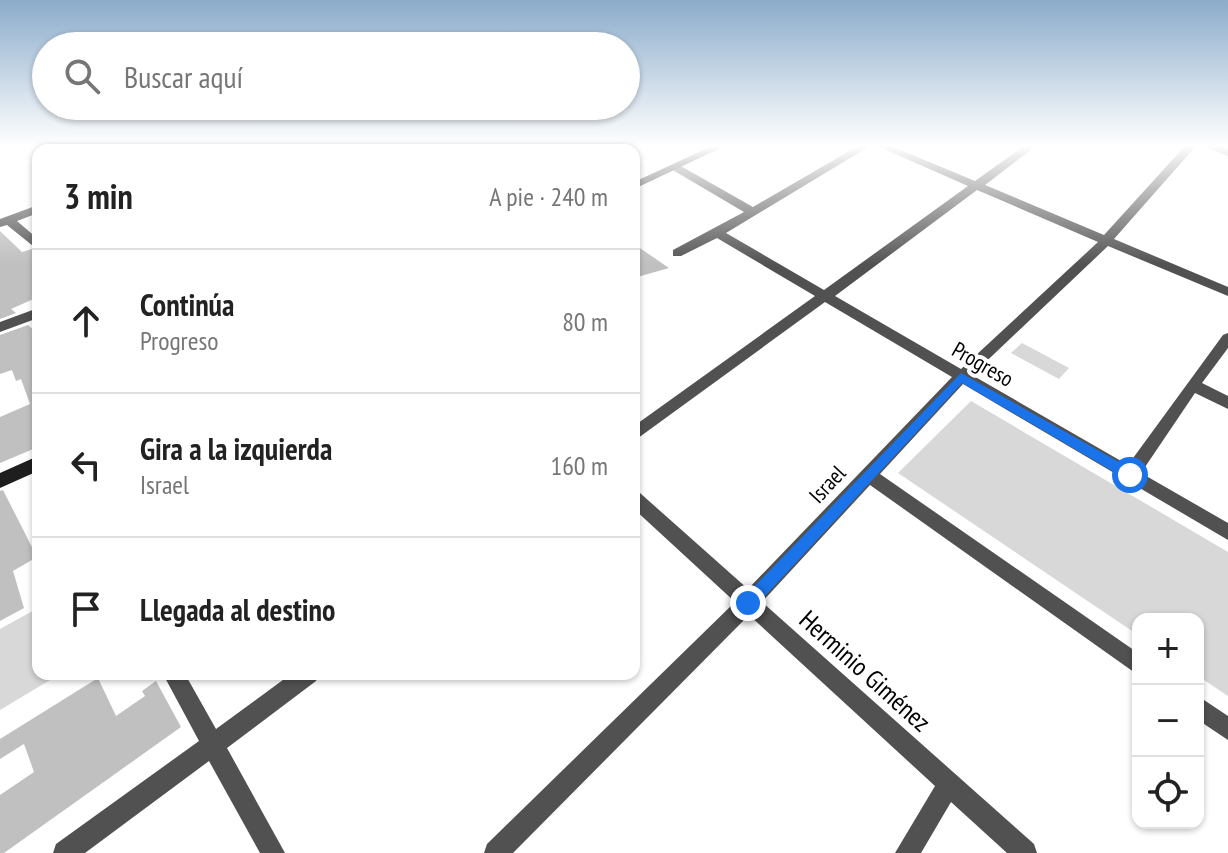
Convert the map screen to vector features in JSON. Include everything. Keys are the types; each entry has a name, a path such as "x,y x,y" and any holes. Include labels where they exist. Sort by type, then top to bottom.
{"main road":[{"path":"0,481 32,466"}],"street":[{"path":"707,186 751,211"},
{"path":"677,253 795,186"},
{"path":"640,431 977,186 1228,292"},
{"name":"Israel","path":"496,853 748,603 961,377 1107,240 1155,186"},
{"path":"4,221 32,211"},
{"path":"4,221 32,242"},
{"name":"Progreso","path":"717,233 1228,532"},
{"path":"0,327 32,315"},
{"path":"1130,475 1228,338"},
{"path":"1192,385 1228,403"},
{"path":"868,475 1132,661"},
{"name":"Herminio Giménez","path":"640,504 1025,853"},
{"path":"177,680 273,853"},
{"path":"65,853 301,680"},
{"path":"1204,711 1228,729"},
{"path":"907,853 949,784"}],"shaded area":[{"path":"1022,343 1069,368 1059,379 1011,353"},
{"path":"971,401 1228,552 1228,696 1204,680 1204,613 1132,613 1132,631 898,473"},
{"path":"32,611 32,680 50,680 0,710 0,629"}],"building":[{"path":"0,231 22,252 32,249 32,300 11,309 16,313 0,319"},
{"path":"640,248 669,268 640,276"},
{"path":"28,325 32,329 32,450 0,463 0,417 30,404 21,379 16,381 12,370 0,374 0,335"},
{"path":"3,490 32,547 32,560 13,571 24,608 0,621 0,491"},
{"path":"95,680 99,680 116,716 145,696 142,691 156,681 181,727 4,853 0,853 0,795 34,772 24,744 0,759 0,739"}],"route":[{"path":"748,603 961,377 1130,475"}]}
